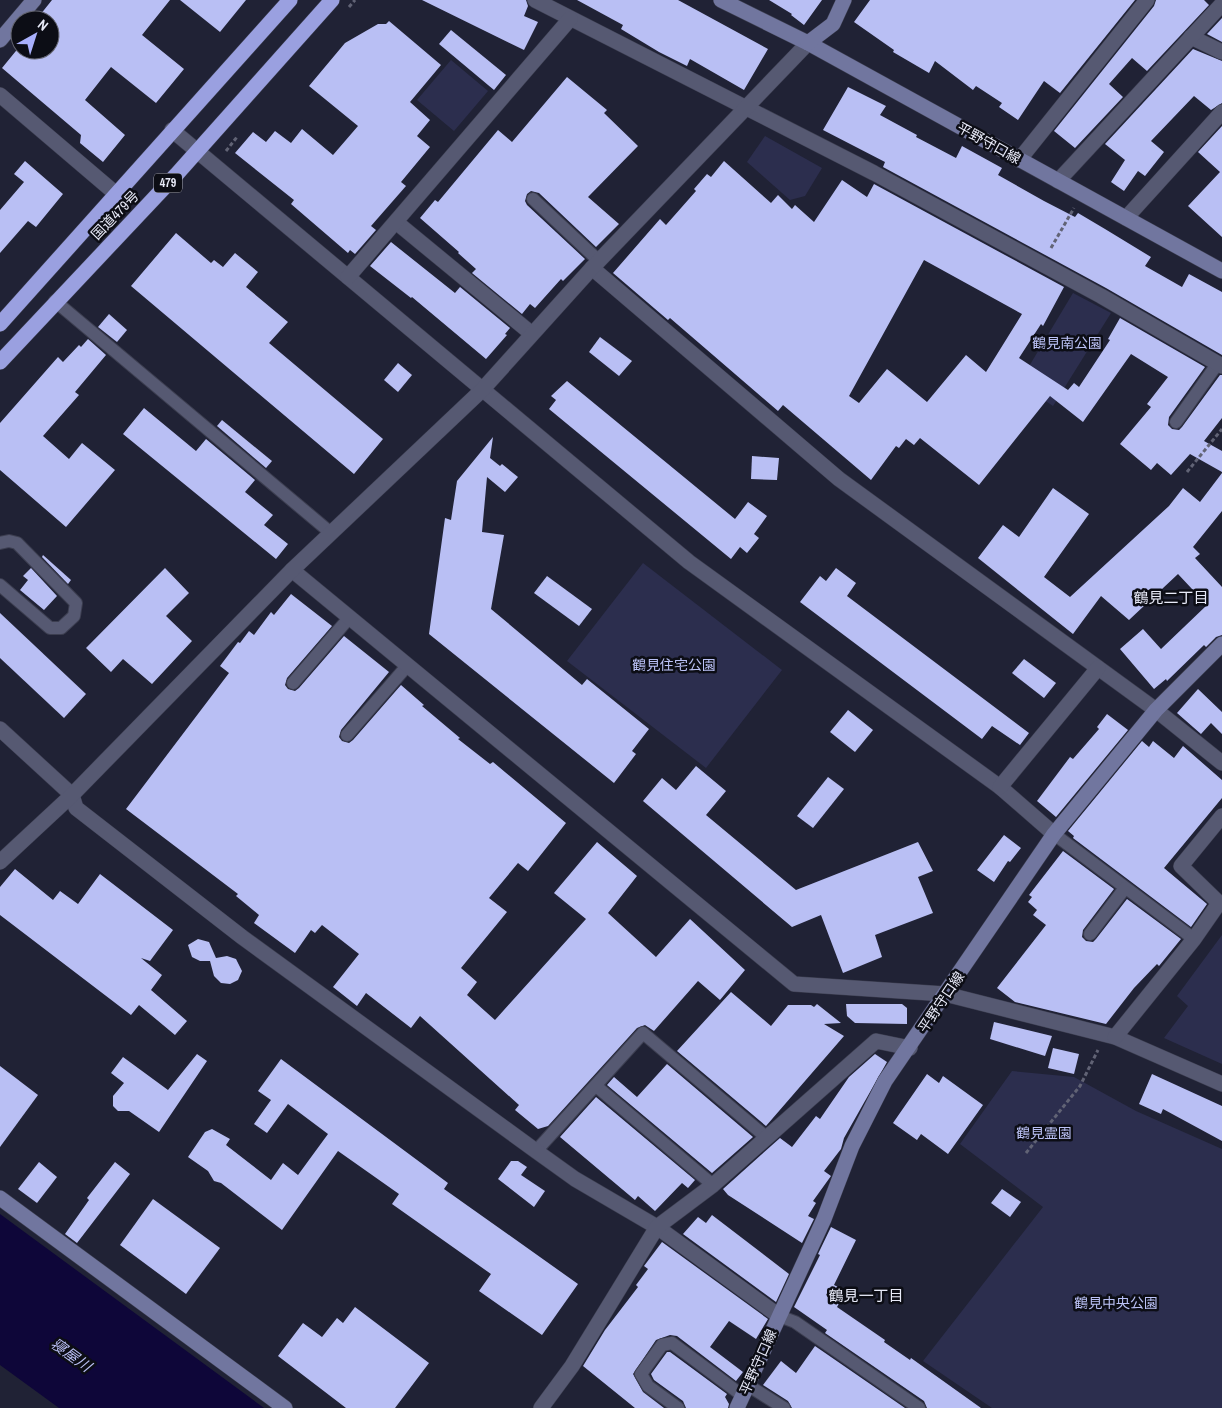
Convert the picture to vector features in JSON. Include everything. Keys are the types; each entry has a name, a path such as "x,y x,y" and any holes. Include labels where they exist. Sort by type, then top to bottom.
{"highway":[{"name":"国道479号","path":"0,324 115,193 290,0"},
{"name":"国道479号","path":"0,362 197,151 332,0"}],"main road":[{"path":"0,40 34,0"},
{"name":"平野守口線","path":"721,0 808,44 1222,270"},
{"path":"808,44 832,24 844,0"},
{"name":"平野守口線","path":"743,1397 824,1219 852,1146 885,1082 910,1048 1054,834 1156,710 1222,644"},
{"path":"0,1198 285,1408"}],"street":[{"path":"535,0 874,173 1042,264 1220,365"},
{"path":"1019,160 1147,0"},
{"path":"1058,181 1192,37 1222,2"},
{"path":"348,277 570,19"},
{"path":"1192,37 1222,52"},
{"path":"0,862 72,795 292,570 482,390 595,265 808,44"},
{"path":"0,95 115,193"},
{"path":"1126,218 1222,112"},
{"path":"172,130 690,562 1000,787 1054,834"},
{"path":"396,222 532,334"},
{"path":"595,265 839,479 1156,710 1222,763"},
{"path":"292,570 794,984 946,994 1110,1036 1222,1084"},
{"path":"1000,787 1098,668"},
{"path":"0,729 72,795 76,808 242,937 536,1151 575,1178 657,1228 779,1316"},
{"path":"1110,1036 1194,940 1219,903 1181,866 1222,816"},
{"path":"541,1408 572,1366 657,1228 713,1185 876,1041 910,1048"}],"lane":[{"path":"533,199 595,265"},
{"path":"55,301 331,533"},
{"path":"1176,422 1220,365"},
{"path":"0,543 9,541 17,543 76,603 74,616 61,628 50,628 0,585"},
{"path":"293,683 349,618"},
{"path":"347,735 407,666"},
{"path":"1054,834 1194,940"},
{"path":"1090,934 1125,888"},
{"path":"536,1151 643,1033 766,1137"},
{"path":"596,1086 713,1185"},
{"path":"779,1316 795,1322 919,1408"},
{"path":"678,1408 648,1386 642,1374 662,1345 672,1343 743,1397 784,1408"}],"path":[{"path":"1042,264 1082,194"},
{"path":"1187,472 1222,429"},
{"path":"1026,1153 1080,1086 1110,1036"}],"green space":[{"path":"451,60 488,91 454,131 417,100"},
{"path":"765,136 822,168 805,196 790,200 747,162"},
{"name":"鶴見南公園","path":"1073,293 1111,313 1053,406 1019,383"},
{"name":"鶴見住宅公園","path":"643,563 782,670 706,768 567,661"},
{"path":"1222,935 1222,1064 1164,1038 1188,1006 1177,996"},
{"name":"鶴見中央公園","path":"1012,1071 1074,1077 1136,1111 1222,1149 1222,1408 992,1408 923,1361 1043,1207 960,1144"}],"water":[{"name":"寝屋川","path":"0,1214 264,1408 59,1408 0,1365"}],"building":[{"path":"52,0 170,0 142,35 184,69 156,103 111,67 85,100 125,135 103,162 80,143 81,135 2,68 10,58 10,60 60,60 60,10 44,10"},
{"path":"180,0 246,0 220,32"},
{"path":"422,0 526,0 528,6 524,16 538,22 524,50"},
{"path":"577,0 678,0 768,49 744,90 690,59 687,66 659,52 621,29 623,25"},
{"path":"769,0 822,0 804,25 792,14"},
{"path":"870,0 1135,0 1060,93 1044,81 1018,120 999,107 1002,103 976,86 973,90 935,61 929,73 893,52 894,50 854,22"},
{"path":"1156,0 1204,0 1209,5 1147,71 1132,58 1109,84 1123,97 1075,148 1054,131 1154,6"},
{"path":"1222,18 1222,42 1207,34"},
{"path":"389,21 441,65 410,102 430,120 417,136 430,147 401,182 406,186 371,226 376,230 355,254 350,250 348,253 291,204 294,200 235,153 253,132 266,142 275,131 291,143 302,129 333,155 358,126 309,86 345,43 378,24 386,24"},
{"path":"451,30 506,75 494,90 439,44"},
{"path":"1193,49 1222,61 1222,103 1211,110 1194,96 1151,141 1164,152 1145,176 1138,171 1124,191 1111,182 1125,160 1105,144"},
{"path":"567,77 607,110 604,113 638,146 588,197 619,224 596,247 539,193 531,191 527,194 525,201 527,205 585,259 563,281 561,279 535,308 530,304 522,314 472,273 476,269 420,218 435,200 438,202 498,130 512,142"},
{"path":"848,87 886,106 880,115 917,135 916,137 956,158 962,146 1002,168 998,175 1075,217 1078,213 1105,229 1151,257 1145,266 1182,287 1189,274 1222,292 1222,355 1106,288 883,167 885,162 823,130"},
{"path":"1222,126 1222,237 1188,206 1220,172 1198,152"},
{"path":"25,161 63,194 36,227 28,221 0,253 0,210 24,182 14,174"},
{"path":"724,161 771,203 778,195 792,209 795,205 814,222 842,180 867,197 874,184 1064,287 1043,326 1041,324 1019,358 1068,390 1074,383 1079,387 1110,340 1108,339 1120,318 1205,367 1169,417 1168,425 1172,429 1179,430 1182,427 1220,375 1222,375 1222,418 1204,441 1222,451 1222,472 1190,454 1171,475 1157,463 1151,470 1120,444 1151,407 1147,404 1168,377 1131,354 1083,422 1050,396 979,485 920,438 914,445 906,439 899,448 896,446 871,480 783,405 778,411 670,318 668,320 613,273 660,219 666,225 696,191 694,189 707,174 711,177","holes":["924,260 1022,314 986,372 966,355 927,402 887,369 859,403 849,396"]},
{"path":"176,233 211,263 214,260 223,267 235,253 258,272 246,287 288,322 269,343 383,439 354,474 131,286"},
{"path":"391,242 455,293 460,287 510,328 505,334 507,335 486,359 412,297 370,266"},
{"path":"109,314 127,330 117,342 98,327"},
{"path":"600,337 632,361 619,376 589,352"},
{"path":"88,339 106,355 75,392 79,395 43,436 69,459 82,443 115,470 66,527 0,470 0,423 58,357 63,362 79,345 81,347"},
{"path":"398,363 412,375 398,392 384,380"},
{"path":"567,381 735,519 748,502 767,516 754,534 759,538 747,553 740,547 731,559 549,409 556,400 551,396"},
{"path":"144,408 196,451 206,439 255,480 245,492 273,515 264,525 288,544 276,559 123,434"},
{"path":"222,420 272,461 266,468 217,426"},
{"path":"493,437 490,458 500,466 502,464 518,477 505,492 487,477 482,532 504,535 491,609 582,685 587,679 649,729 632,751 636,754 614,783 429,634 445,518 451,520 457,481"},
{"path":"752,456 779,458 777,480 751,479"},
{"path":"1222,473 1222,511 1193,547 1200,554 1195,558 1222,587 1222,635 1216,637 1206,647 1204,645 1167,681 1166,679 1154,689 1120,649 1143,629 1161,649 1207,605 1178,574 1129,620 1101,596 1073,634 978,558 1003,525 1019,537 1053,488 1089,514 1044,577 1070,597 1169,506 1183,488 1200,502"},
{"path":"43,555 71,580 68,584 42,557"},
{"path":"31,568 57,596 44,610 20,590 28,580 23,576"},
{"path":"165,568 189,593 166,616 192,641 152,684 123,659 111,672 86,648"},
{"path":"836,568 856,583 847,596 1029,733 1020,745 992,726 982,739 800,602 820,576 826,581"},
{"path":"547,576 592,609 579,626 534,593"},
{"path":"291,594 332,626 287,678 285,685 288,689 295,691 299,688 344,636 389,672 341,730 339,737 342,741 349,743 353,740 401,685 424,705 422,706 460,738 458,739 490,764 493,762 566,823 528,871 518,863 489,898 507,912 461,968 477,982 467,995 495,1020 586,919 554,893 597,842 637,876 608,913 656,957 690,919 745,970 720,1000 698,981 654,1031 645,1025 637,1028 548,1126 538,1129 515,1110 519,1105 420,1016 411,1028 366,993 357,1006 333,987 359,954 322,925 315,933 311,930 295,953 254,923 259,915 236,896 238,894 126,809 229,673 220,666 238,642 240,643 249,631 254,635 271,612 274,615"},
{"path":"0,613 86,694 64,718 0,658"},
{"path":"1024,659 1056,683 1044,698 1012,673"},
{"path":"1198,689 1222,712 1222,734 1211,723 1201,734 1177,713"},
{"path":"848,710 873,730 855,752 830,732"},
{"path":"1107,714 1128,730 1056,817 1037,801 1070,757 1073,759 1099,729 1097,727"},
{"path":"1142,741 1149,747 1153,741 1174,758 1183,746 1222,780 1222,798 1164,868 1207,904 1191,927 1073,838 1074,836 1068,831"},
{"path":"696,766 726,791 706,815 796,890 918,842 933,871 918,877 933,913 875,935 882,957 843,973 821,915 792,927 643,801 662,778 676,790"},
{"path":"828,777 844,789 813,828 797,816"},
{"path":"1004,835 1021,848 1010,862 1008,861 994,882 977,870"},
{"path":"1063,851 1114,889 1083,930 1082,937 1086,941 1093,942 1096,939 1127,899 1181,939 1159,966 1157,964 1134,988 1106,1024 1015,1002 997,988 1046,925 1033,915 1037,910 1028,902 1032,897 1029,895"},
{"path":"15,869 53,900 60,891 78,904 100,874 173,930 150,961 141,958 162,975 151,990 187,1021 175,1035 139,1005 131,1015 0,915 0,887"},
{"path":"198,939 209,942 216,958 227,956 236,959 242,971 238,980 230,984 221,983 214,976 210,961 200,961 192,957 188,945"},
{"path":"731,992 771,1026 788,1005 811,1005 814,1007 817,1004 841,1023 824,1024 844,1036 766,1126 677,1051"},
{"path":"846,1004 902,1004 907,1008 907,1024 855,1023 847,1016"},
{"path":"994,1022 1052,1036 1045,1056 990,1039"},
{"path":"1053,1048 1079,1054 1074,1074 1048,1068"},
{"path":"197,1054 207,1061 159,1132 129,1111 118,1111 113,1106 113,1096 124,1083 111,1073 123,1057 168,1090"},
{"path":"875,1054 887,1062 844,1138 841,1149 824,1171 831,1176 813,1201 816,1203 808,1216 814,1219 802,1243 728,1195 723,1189 780,1138 792,1147 816,1116 820,1119 849,1077"},
{"path":"281,1059 448,1183 444,1189 578,1284 542,1335 479,1291 491,1274 392,1204 399,1194 338,1151 282,1230 221,1183 214,1181 208,1171 188,1157 205,1132 212,1129 230,1139 226,1145 271,1180 283,1163 298,1175 328,1134 288,1104 267,1133 254,1124 271,1100 258,1091"},
{"path":"667,1064 753,1137 712,1173 607,1085 614,1077 637,1097"},
{"path":"0,1066 38,1095 0,1147"},
{"path":"927,1074 939,1083 943,1076 983,1105 948,1154 921,1134 917,1140 893,1123"},
{"path":"1152,1074 1222,1106 1222,1141 1163,1109 1161,1114 1139,1104"},
{"path":"596,1097 695,1180 688,1188 682,1183 655,1211 638,1196 635,1200 560,1137"},
{"path":"511,1161 518,1161 527,1167 521,1175 545,1191 534,1207 498,1179"},
{"path":"39,1162 57,1177 37,1203 18,1189"},
{"path":"115,1162 130,1174 77,1243 65,1234 89,1200 87,1198"},
{"path":"1002,1189 1021,1202 1010,1217 991,1203"},
{"path":"153,1199 220,1248 186,1294 120,1245"},
{"path":"712,1215 789,1274 776,1302 683,1234 698,1217 706,1223"},
{"path":"831,1227 856,1240 834,1285 846,1291 837,1307 885,1340 884,1342 910,1360 911,1358 981,1408 927,1408 924,1401 825,1333 827,1330 794,1307 820,1255 818,1254"},
{"path":"662,1242 768,1319 756,1339 729,1321 710,1347 743,1372 736,1381 677,1336 670,1335 656,1340 633,1374 643,1392 664,1408 635,1408 583,1366 605,1330 638,1287 636,1285 648,1269 644,1266"},
{"path":"355,1307 429,1363 395,1408 346,1408 278,1356 303,1323 322,1337 337,1318 343,1323"},
{"path":"815,1346 905,1408 792,1408 788,1401 763,1385 781,1361 796,1373"},
{"path":"667,1352 670,1352 727,1394 725,1397 729,1404 728,1408 686,1408 683,1401 654,1380 651,1374"}],"district":[{"name":"鶴見二丁目","path":"1171,598"},
{"name":"鶴見一丁目","path":"866,1296"}],"park label":[{"name":"鶴見霊園","path":"1044,1133"}]}
